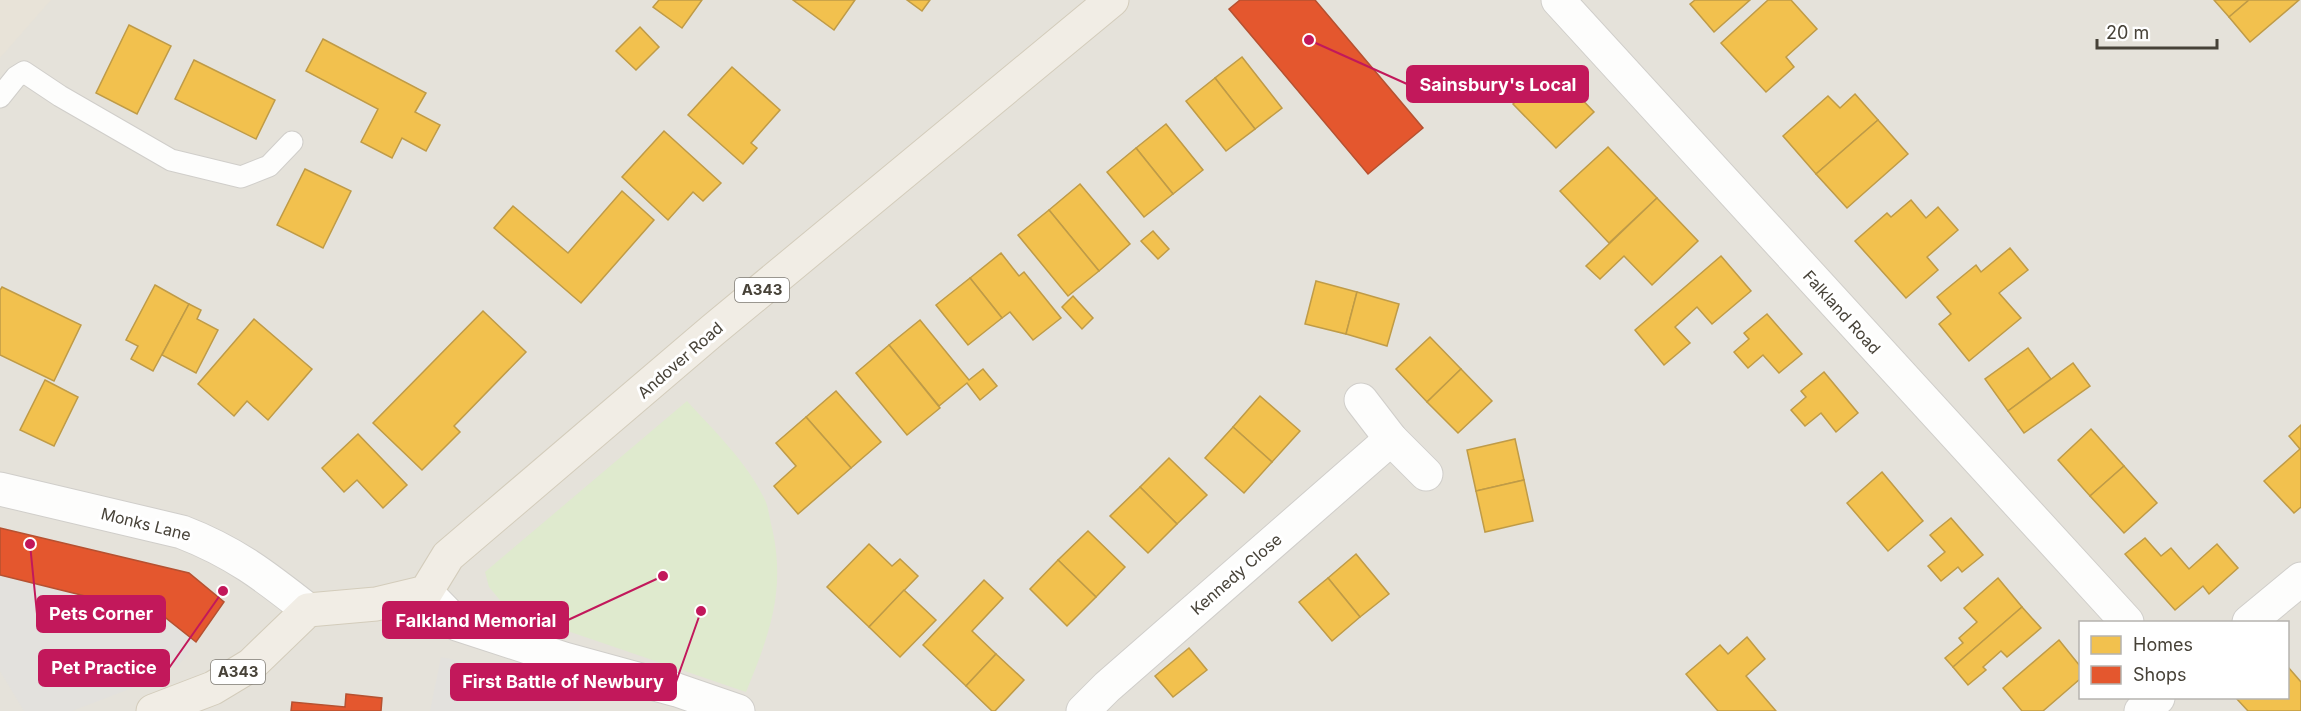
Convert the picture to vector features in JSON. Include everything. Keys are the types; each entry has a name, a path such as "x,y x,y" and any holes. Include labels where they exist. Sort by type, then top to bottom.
{"main road":[{"name":"Andover Road","path":"426,592 448,556 713,330 1112,0"},
{"path":"308,610 376,604 426,592"},
{"name":"A343","path":"153,711 213,688 251,665 308,610"}],"street":[{"name":"Falkland Road","path":"1558,0 2126,621"},
{"path":"1361,400 1391,439 1426,474"},
{"name":"Kennedy Close","path":"1083,711 1107,687 1391,439"},
{"name":"Monks Lane","path":"0,489 182,532 207,541 236,556 308,610"},
{"path":"2250,621 2301,579"},
{"path":"426,592 457,624 564,659 676,701 738,711"},
{"path":"2141,711 2157,699"}],"lane":[{"path":"0,97 16,77 24,72 171,160 241,177 269,166 292,142"}],"shaded area":[{"path":"0,0 2301,0 2301,711 0,711"},
{"path":"0,0 51,0 0,58"},
{"path":"0,575 162,615 196,642 177,667 151,661 148,682 72,711 24,711 0,671"},
{"path":"441,657 583,687 579,711 430,711"}],"green space":[{"path":"687,401 729,447 757,484 769,514 776,547 774,610 746,692 509,611 489,587 485,572"}],"building: Homes":[{"path":"659,0 702,0 682,28 653,7"},
{"path":"793,0 855,0 834,30"},
{"path":"907,0 930,0 922,11"},
{"path":"1695,0 1750,0 1714,32 1690,4"},
{"path":"1768,0 1791,0 1817,29 1786,57 1794,67 1766,92 1721,43"},
{"path":"2214,0 2249,0 2229,17"},
{"path":"2249,0 2299,0 2250,42 2229,17"},
{"path":"129,25 171,46 137,114 96,93"},
{"path":"640,27 659,47 636,70 616,51"},
{"path":"323,39 426,93 415,112 440,125 426,151 402,138 392,158 361,142 378,109 306,71"},
{"path":"1242,57 1282,108 1255,129 1215,78"},
{"path":"194,60 275,100 256,139 175,99"},
{"path":"732,67 780,110 751,143 757,148 743,164 688,115"},
{"path":"1551,67 1594,112 1556,148 1513,104"},
{"path":"1215,78 1255,129 1226,151 1186,101"},
{"path":"1855,94 1878,120 1816,174 1783,136 1828,96 1840,108"},
{"path":"1878,120 1908,154 1847,208 1816,174"},
{"path":"1166,124 1203,170 1173,194 1136,148"},
{"path":"664,131 721,183 703,201 693,192 668,220 622,177"},
{"path":"1608,147 1657,198 1609,243 1560,191"},
{"path":"1136,148 1173,194 1144,217 1107,172"},
{"path":"305,169 351,191 323,248 277,225"},
{"path":"1080,184 1130,244 1099,271 1049,210"},
{"path":"622,191 654,220 581,303 494,228 513,206 568,253"},
{"path":"1657,198 1698,241 1652,285 1624,256 1600,279 1586,266"},
{"path":"1911,200 1926,218 1938,207 1958,230 1927,257 1938,270 1906,298 1855,241 1887,213 1891,217"},
{"path":"1049,210 1099,271 1068,296 1018,235"},
{"path":"1153,231 1169,249 1158,259 1141,241"},
{"path":"2010,248 2028,270 1999,293 2021,318 1969,361 1939,324 1951,314 1937,297 1976,265 1981,272"},
{"path":"1001,253 1019,276 1024,272 1061,318 1033,340 1010,312 1002,318 970,278"},
{"path":"1721,256 1751,291 1712,324 1697,307 1675,327 1690,343 1664,365 1635,330"},
{"path":"970,278 1002,318 968,345 936,305"},
{"path":"1316,281 1357,292 1346,334 1305,324"},
{"path":"155,285 189,304 153,371 131,359 138,346 126,340"},
{"path":"2,287 81,325 54,381 0,355 0,290"},
{"path":"1357,292 1399,304 1387,346 1346,334"},
{"path":"1073,296 1093,318 1082,329 1062,307"},
{"path":"189,304 201,310 197,319 218,330 196,373 162,355"},
{"path":"483,311 526,352 454,426 460,432 422,470 373,423"},
{"path":"1767,314 1802,354 1779,373 1763,355 1748,368 1734,352 1749,339 1744,333"},
{"path":"254,319 312,369 268,420 247,401 234,416 198,384"},
{"path":"920,320 969,380 983,369 997,386 980,400 967,383 939,406 889,345"},
{"path":"1430,337 1461,369 1427,402 1396,369"},
{"path":"889,345 940,408 907,435 856,373"},
{"path":"2028,348 2051,379 2008,411 1985,379"},
{"path":"2073,363 2090,386 2024,433 2008,411"},
{"path":"1461,369 1492,401 1458,433 1427,402"},
{"path":"1824,372 1858,413 1836,432 1821,413 1805,426 1791,410 1806,397 1801,391"},
{"path":"45,380 78,397 54,446 20,430"},
{"path":"836,391 881,442 851,468 806,417"},
{"path":"1260,396 1300,431 1272,462 1233,427"},
{"path":"806,417 851,468 798,514 774,486 796,466 776,443"},
{"path":"2301,425 2301,507 2294,513 2264,481 2300,449 2289,436"},
{"path":"1233,427 1272,462 1244,493 1205,458"},
{"path":"2091,429 2124,466 2090,496 2058,460"},
{"path":"358,434 407,485 383,508 357,480 344,492 322,468"},
{"path":"1515,439 1524,480 1476,491 1467,450"},
{"path":"1169,458 1207,495 1177,524 1140,487"},
{"path":"2124,466 2157,503 2124,533 2090,496"},
{"path":"1882,472 1923,521 1888,551 1847,503"},
{"path":"1524,480 1533,521 1485,532 1476,491"},
{"path":"1140,487 1177,524 1148,553 1110,516"},
{"path":"1951,518 1983,555 1962,572 1958,567 1941,581 1928,566 1945,552 1930,535"},
{"path":"1088,531 1125,567 1096,597 1058,560"},
{"path":"2145,538 2161,556 2171,548 2189,569 2217,544 2238,568 2209,594 2203,586 2175,610 2125,554"},
{"path":"869,544 892,566 900,559 918,576 869,627 827,587"},
{"path":"1356,554 1389,594 1360,617 1328,578"},
{"path":"1058,560 1096,597 1067,626 1030,589"},
{"path":"1328,578 1360,617 1332,641 1299,602"},
{"path":"1998,578 2022,607 1953,667 1945,658 1963,643 1959,638 1977,622 1964,608"},
{"path":"984,580 1003,598 972,631 996,654 966,686 923,645"},
{"path":"904,590 936,620 900,657 869,627"},
{"path":"2022,607 2041,628 2007,657 2001,651 1983,667 1986,670 1968,685 1953,667"},
{"path":"1747,637 1765,659 1746,676 1776,711 1718,711 1686,674 1720,645 1728,654"},
{"path":"2059,640 2079,665 2079,680 2043,711 2022,711 2003,688"},
{"path":"1189,648 1207,670 1173,697 1155,676"},
{"path":"996,654 1024,680 995,711 992,711 966,686"},
{"path":"2289,668 2301,682 2301,711 2248,711 2237,699 2289,699"}],"building: Shops":[{"path":"1240,0 1315,0 1423,128 1368,174 1229,9"},
{"path":"0,528 189,573 224,602 196,642 162,615 0,575"},
{"path":"346,694 382,698 381,711 291,711 292,702 345,707"}],"place":[{"name":"Sainsbury's Local","path":"1309,40"},
{"name":"Pets Corner","path":"30,544"},
{"name":"Falkland Memorial","path":"663,576"},
{"name":"Pet Practice","path":"223,591"},
{"name":"First Battle of Newbury","path":"701,611"}]}
